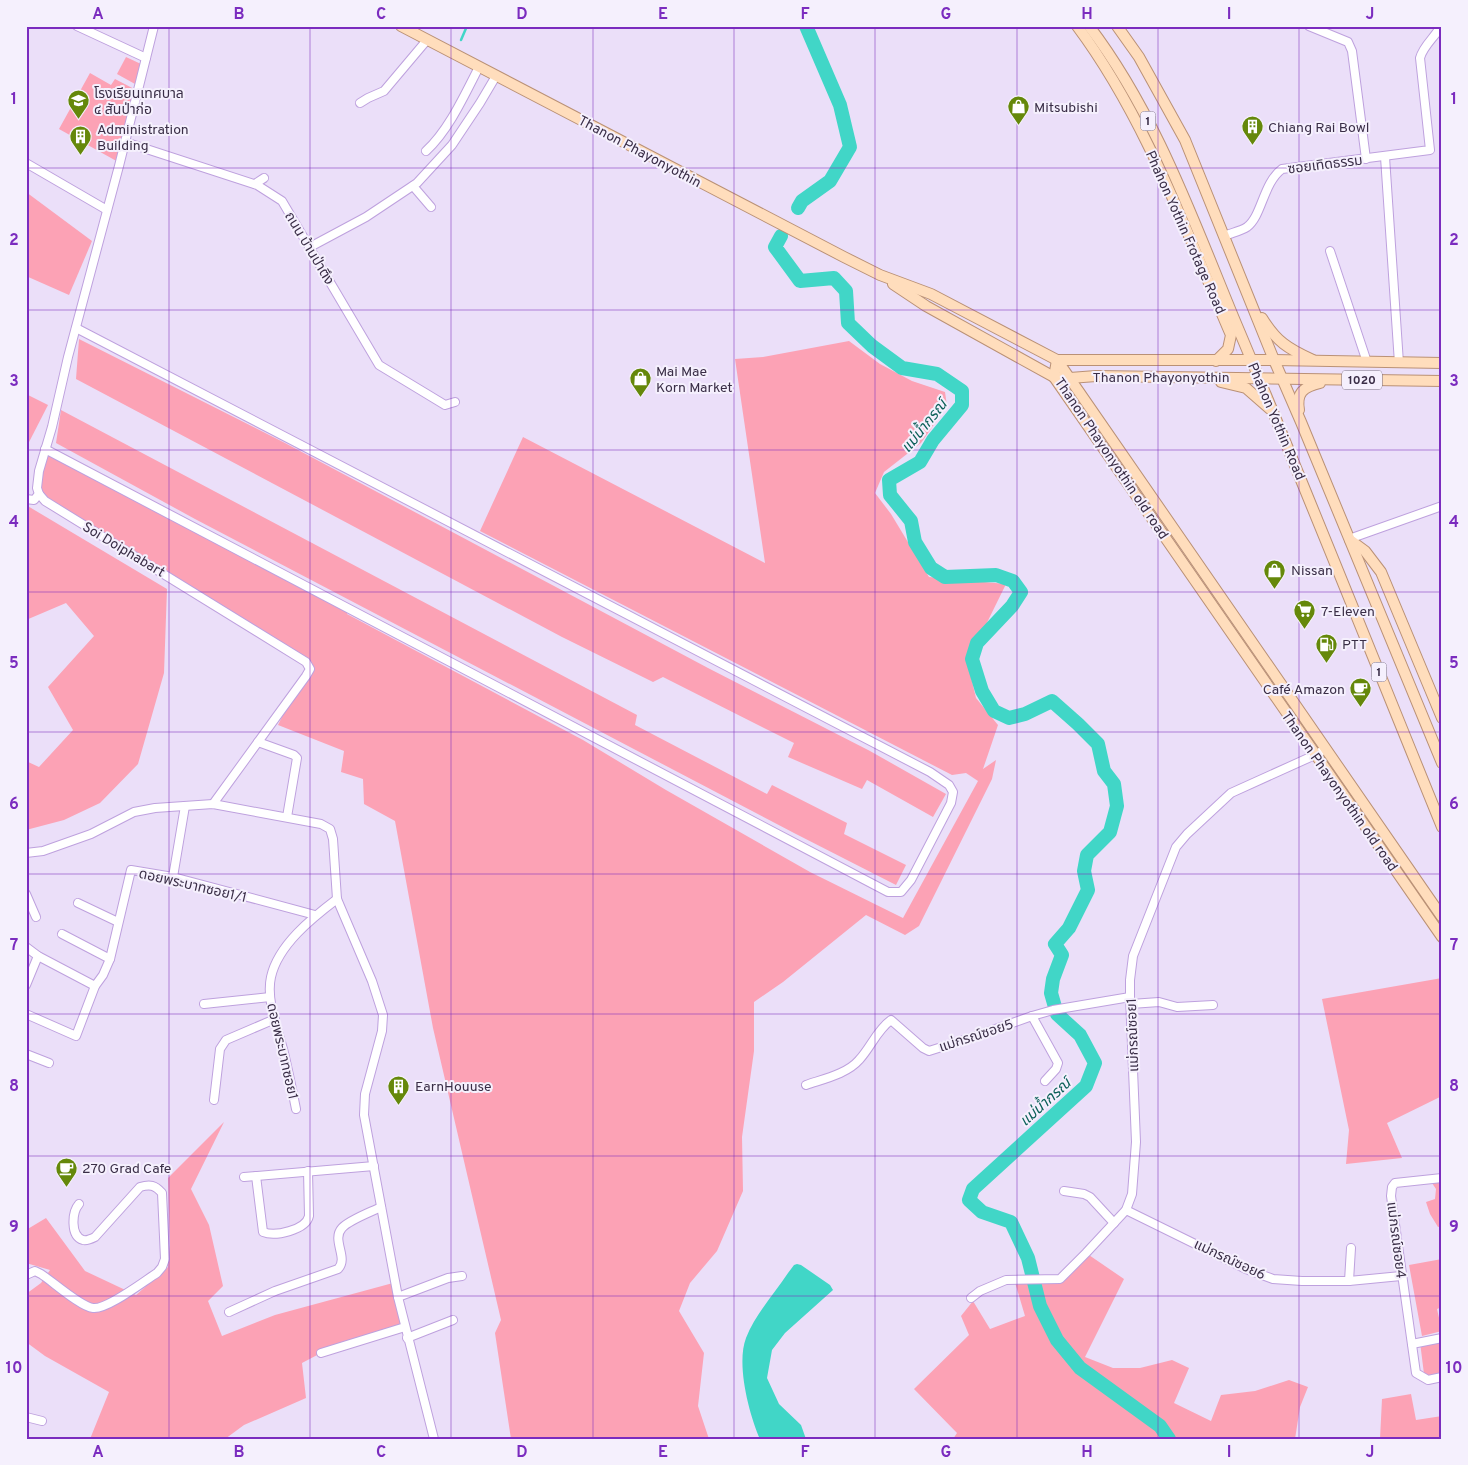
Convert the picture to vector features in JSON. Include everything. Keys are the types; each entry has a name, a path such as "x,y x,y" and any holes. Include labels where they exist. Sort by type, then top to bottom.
{"main road":[{"name":"Thanon Phayonyothin","path":"401,26 880,275 926,306 1054,377 1259,378"},
{"name":"Phahon Yothin Frotage Road","path":"1077,26 1117,85 1168,186 1231,335 1228,349 1216,361"},
{"name":"Phahon Yothin Road","path":"1089,26 1121,71 1163,150 1273,411 1442,827"},
{"name":"Phahon Yothin Road","path":"1117,26 1139,57 1185,140 1274,360 1442,763"},
{"path":"1168,186 1189,211"},
{"name":"Thanon Phayonyothin","path":"880,275 931,294 1057,360 1252,361"},
{"path":"1247,293 1268,328 1278,340 1292,351 1319,362"},
{"name":"Thanon Phayonyothin old road","path":"1057,360 1054,377 1442,937"},
{"name":"Thanon Phayonyothin old road","path":"1057,360 1442,917"},
{"name":"1020","path":"1252,361 1442,363"},
{"path":"1084,400 1082,385 1096,376"},
{"path":"1204,377 1246,388 1273,411"},
{"name":"1020","path":"1259,378 1442,381"},
{"path":"1301,422 1297,401 1300,393 1305,388 1330,380"},
{"name":"1","path":"1350,539 1366,551 1381,572 1442,718"}],"street":[{"path":"77,26 146,58"},
{"path":"26,499 34,500 39,494 37,481 154,26"},
{"path":"1309,26 1348,42 1352,51 1366,159"},
{"name":"ซอยเทิดธรรม","path":"1224,236 1247,227 1253,220 1272,179 1282,169 1430,150 1420,58 1422,51 1441,26"},
{"path":"360,103 384,91 427,40"},
{"path":"426,151 435,142 458,107 479,67"},
{"path":"310,247 366,217 415,185 452,145 496,76"},
{"name":"ถนน บ้านป่าตึง","path":"125,142 255,184 282,201 379,365 445,405 455,402"},
{"path":"1385,157 1399,363"},
{"path":"26,163 107,210"},
{"path":"255,184 264,178"},
{"path":"415,185 430,207"},
{"path":"1330,251 1367,362"},
{"path":"45,449 888,892 901,892 911,880 951,803 954,792 949,784 930,772 76,328"},
{"name":"Soi Doiphabart","path":"39,494 45,501 306,662 310,669 213,804"},
{"path":"1350,539 1442,506"},
{"path":"258,742 294,754 297,758 287,817"},
{"name":"แม่กรณ์ซอย1","path":"970,1298 1006,1280 1060,1279 1126,1210 1132,1194 1136,1142 1130,980 1133,956 1176,847 1186,834 1231,794 1325,749"},
{"path":"26,853 43,851 91,834 134,812 155,808 213,804 321,824 330,829 333,839 336,899 372,981 383,1015 382,1031 365,1094 364,1115 404,1327 434,1439"},
{"path":"173,877 185,806"},
{"name":"ดอยพระบาทซอย1/1","path":"26,1014 76,1036 95,986 103,975 110,959 131,870 173,877 315,916"},
{"path":"26,894 36,917"},
{"name":"ดอยพระบาทซอย1","path":"296,1109 270,997 271,976 277,961 298,933 336,899"},
{"path":"78,903 118,922"},
{"path":"62,934 110,959"},
{"path":"26,947 38,956 95,986"},
{"path":"26,985 38,956"},
{"path":"204,1004 270,997"},
{"path":"1045,1081 1056,1069 1058,1062 1032,1016 1065,1008 1131,1000 1159,1002 1177,1007 1213,1005"},
{"name":"แม่กรณ์ซอย5","path":"806,1086 846,1070 859,1061 883,1025 891,1020 929,1051 1032,1016"},
{"path":"214,1100 222,1044 226,1040 275,1019"},
{"path":"26,1054 50,1063"},
{"path":"244,1177 374,1166"},
{"path":"256,1176 263,1232 275,1234 302,1226 308,1222 308,1172"},
{"name":"แม่กรณ์ซอย4","path":"1412,1344 1401,1276 1391,1196 1392,1187 1395,1183 1422,1182 1442,1178"},
{"path":"26,1275 35,1271 87,1306 98,1308 111,1303 157,1273 162,1267 165,1259 162,1193 156,1187 148,1184 140,1187 95,1237 87,1240 81,1240 76,1236 74,1230 74,1212 79,1204"},
{"path":"1064,1191 1084,1194 1090,1197 1114,1223"},
{"path":"229,1312 275,1292 338,1269 341,1266 342,1260 339,1241 342,1228 381,1208"},
{"name":"แม่กรณ์ซอย6","path":"1126,1210 1246,1269 1273,1279 1349,1281 1401,1276"},
{"path":"1349,1281 1351,1248"},
{"path":"398,1297 448,1278 462,1276"},
{"path":"407,1338 453,1320"},
{"path":"321,1353 404,1327"},
{"path":"1442,1338 1412,1344 1416,1373 1428,1380 1442,1377"},
{"path":"26,1416 42,1421"}],"shaded area":[{"path":"126,57 141,64 135,84 117,74"},
{"path":"90,73 111,85 115,79 138,91 120,163 59,129"},
{"path":"26,192 92,241 69,295 26,276"},
{"path":"79,339 285,443 708,668 870,751 946,794 933,817 867,780 862,789 788,757 794,743 663,677 653,682 562,637 76,379"},
{"path":"849,341 880,364 912,381 945,392 947,406 921,443 884,472 875,493 891,514 929,577 1006,584 977,643 966,656 976,698 998,725 983,769 996,760 992,779 919,926 905,935 866,915 783,982 754,1002 754,1051 742,1137 743,1191 717,1251 690,1283 679,1311 704,1353 698,1406 709,1439 511,1439 495,1333 501,1320 433,1028 395,821 364,804 363,779 341,772 344,751 278,725 309,662 45,501 37,481 45,449 347,608 347,614 583,740 666,790 810,872 903,918 978,781 966,773 952,775 480,531 523,437 765,563 735,359 763,357"},
{"path":"26,394 48,405 26,448"},
{"path":"61,410 637,715 635,725 767,794 772,785 847,823 844,834 906,865 896,885 195,519 56,443"},
{"path":"26,505 167,589 164,673 138,764 100,803 64,820 26,830 26,761 39,767 73,730 48,687 94,636 66,603 26,620"},
{"path":"1442,978 1442,1096 1387,1123 1402,1158 1346,1164 1349,1130 1322,999"},
{"path":"224,1122 191,1189 209,1225 223,1286 208,1301 222,1336 275,1315 393,1283 401,1328 321,1353 302,1363 306,1398 244,1425 225,1439 90,1439 109,1392 45,1356 26,1342 26,1294 41,1283 50,1270 26,1263 26,1230 46,1218 85,1271 136,1295 168,1267 170,1245 168,1178"},
{"path":"1442,1178 1442,1226 1438,1227 1430,1214 1426,1202 1435,1199 1436,1189 1430,1180"},
{"path":"1086,1253 1124,1279 1085,1357 1113,1368 1140,1368 1172,1360 1189,1368 1174,1403 1211,1421 1221,1395 1255,1391 1289,1380 1308,1387 1300,1407 1295,1439 953,1439 957,1433 914,1389 969,1335 961,1316 973,1301 990,1329 1025,1316 1014,1279 1060,1280"},
{"path":"1442,1259 1442,1307 1437,1309 1442,1331 1422,1336 1409,1265"},
{"path":"797,1264 830,1285 833,1290 785,1333 772,1350 767,1378 779,1404 801,1425 806,1439 760,1439 745,1389 742,1361 743,1349 750,1329 760,1313 794,1265"},
{"path":"1442,1338 1442,1377 1433,1379 1424,1374 1420,1342"},
{"path":"1411,1394 1416,1420 1442,1416 1442,1439 1380,1439 1382,1399"}],"waterway":[{"path":"461,40 467,26"},
{"name":"แม่น้ำกรณ์","path":"798,208 802,201 830,181 850,147 840,105 806,26"},
{"name":"แม่น้ำกรณ์","path":"781,236 775,247 800,281 834,278 846,291 848,323 872,346 902,368 937,374 962,391 962,405 933,440 920,462 889,480 890,495 911,521 915,542 931,568 945,577 996,575 1013,581 1021,592 1012,606 977,643 972,659 982,691 994,711 1009,718 1025,714 1052,701 1098,744 1104,771 1114,784 1117,806 1110,832 1087,855 1084,871 1088,890 1069,928 1055,944 1062,955 1053,979 1051,993 1057,1014 1080,1035 1095,1063 1086,1086 973,1189 969,1200 982,1212 1011,1222 1028,1258 1040,1306 1057,1340 1080,1368 1160,1426 1169,1439"}],"place":[{"name":"โรงเรียนเทศบาล ๔ สันป่าก่อ","path":"78,120"},
{"name":"Mitsubishi","path":"1018,126"},
{"name":"Chiang Rai Bowl","path":"1252,146"},
{"name":"Administration Building","path":"81,156"},
{"name":"Mai Mae Korn Market","path":"640,398"},
{"name":"Nissan","path":"1275,589"},
{"name":"7-Eleven","path":"1305,630"},
{"name":"PTT","path":"1326,663"},
{"name":"Café Amazon","path":"1361,708"},
{"name":"EarnHouuse","path":"399,1105"},
{"name":"270 Grad Cafe","path":"66,1187"}]}
